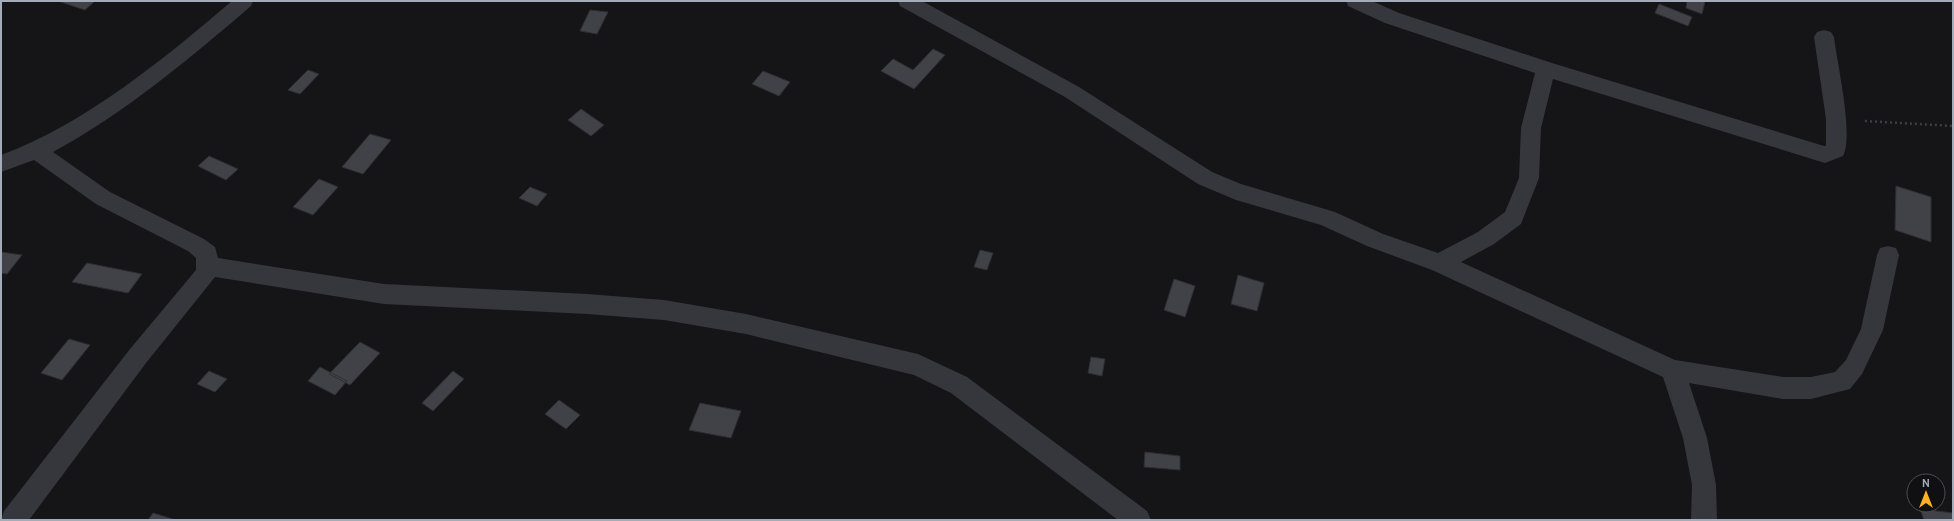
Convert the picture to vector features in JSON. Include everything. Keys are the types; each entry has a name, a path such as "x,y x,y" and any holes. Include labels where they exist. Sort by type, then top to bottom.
{"street":[{"path":"1,164 36,151 66,135 114,103 189,48 244,1"},
{"path":"907,1 1072,92 1205,178 1236,191 1327,218 1375,240 1440,263 1673,370 1783,388 1811,388 1842,381 1854,367 1872,330 1888,255"},
{"path":"1355,1 1392,18 1546,69 1825,155 1836,150 1836,119 1824,37"},
{"path":"1440,263 1486,238 1513,218 1529,178 1531,128 1546,69"},
{"path":"13,520 138,356 205,275 208,266 207,254 196,245 103,198 36,151"},
{"path":"208,266 384,294 587,304 664,310 746,324 918,364 959,385 1138,520"},
{"path":"1673,370 1695,438 1704,485 1704,520"}],"path":[{"path":"1836,119 1953,126"}],"building":[{"path":"58,1 95,1 85,10"},
{"path":"1687,1 1705,1 1702,14 1686,8"},
{"path":"1659,4 1692,17 1688,26 1655,13"},
{"path":"590,10 608,12 597,34 580,31"},
{"path":"933,49 945,55 914,89 881,71 893,59 913,70"},
{"path":"308,70 319,74 300,94 288,90"},
{"path":"763,71 790,82 779,96 752,84"},
{"path":"581,109 604,125 591,136 568,120"},
{"path":"370,134 391,140 363,174 342,167"},
{"path":"209,156 238,169 226,180 198,166"},
{"path":"319,179 338,187 313,215 293,207"},
{"path":"1896,186 1931,197 1931,242 1895,230"},
{"path":"530,187 547,194 537,206 519,198"},
{"path":"980,250 993,253 987,270 974,267"},
{"path":"1,252 22,255 7,274 1,273"},
{"path":"87,263 142,274 128,293 72,282"},
{"path":"1238,275 1264,283 1257,311 1231,304"},
{"path":"1174,279 1195,286 1185,317 1164,310"},
{"path":"69,339 90,345 62,380 41,373"},
{"path":"360,342 380,353 350,385 329,374"},
{"path":"1091,357 1105,359 1102,376 1088,373"},
{"path":"320,367 347,381 335,395 308,381"},
{"path":"209,371 227,379 215,392 197,384"},
{"path":"453,371 464,379 433,411 422,403"},
{"path":"559,400 580,415 566,429 545,414"},
{"path":"700,403 741,411 731,438 689,430"},
{"path":"1145,452 1180,456 1180,470 1144,467"},
{"path":"153,513 176,520 148,520"},
{"path":"1921,513 1953,513 1953,520 1924,520"}]}
